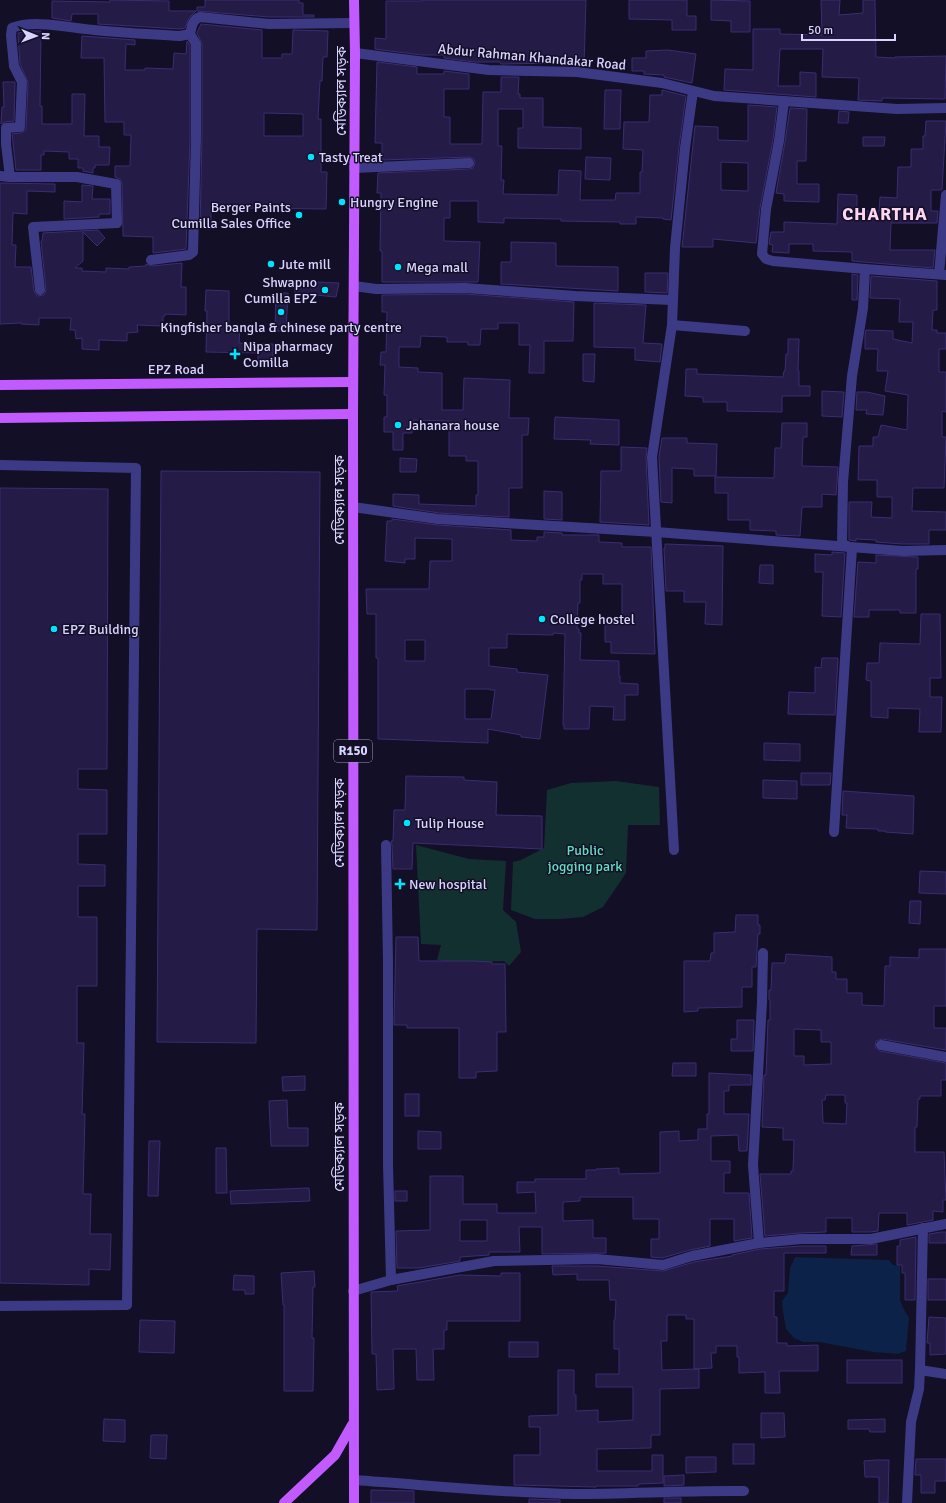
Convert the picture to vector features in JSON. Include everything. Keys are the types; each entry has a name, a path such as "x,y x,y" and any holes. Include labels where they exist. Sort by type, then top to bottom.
{"main road":[{"name":"মেডিক্যাল সড়ক","path":"354,0 354,286 352,414 354,1503"},
{"name":"EPZ Road","path":"0,384 353,382"},
{"path":"0,418 352,414"},
{"path":"284,1503 335,1455 353,1423"}],"street":[{"path":"151,260 189,255 192,252 196,44 190,34 193,22 196,18 200,17 270,24 354,23"},
{"path":"40,290 33,226 117,223 116,184 77,178 5,176 6,128 20,127 22,109 22,82 14,66 11,35 12,28 18,25 41,25 180,36 190,34"},
{"name":"Abdur Rahman Khandakar Road","path":"355,53 489,70 577,72 662,83 714,96 897,109 946,108"},
{"path":"674,850 652,457 672,325 675,248 685,148 693,91"},
{"path":"784,101 779,141 766,210 762,254 766,259 773,261 943,275 946,195"},
{"path":"354,168 469,163"},
{"path":"852,548 842,544 843,482 852,376 863,308 865,269"},
{"path":"354,286 376,289 465,288 672,300"},
{"path":"672,325 745,331"},
{"path":"0,465 136,468 127,1305 0,1306"},
{"path":"353,508 438,519 656,532 852,548 903,551 946,550"},
{"path":"834,832 852,548"},
{"path":"386,845 388,962 388,1164 391,1280"},
{"path":"759,1243 753,1165 762,1002 763,953"},
{"path":"881,1045 946,1057"},
{"path":"353,1291 391,1280 494,1261 597,1259 664,1265 692,1256 759,1243 801,1239 871,1239 946,1224"},
{"path":"907,1503 911,1422 919,1389 923,1228"},
{"path":"920,1370 946,1374"},
{"path":"354,1480 575,1494 706,1490 744,1491"}],"green space":[{"name":"Public jogging park","path":"616,781 659,787 660,825 628,825 626,873 603,907 583,917 560,919 535,919 511,910 513,862 521,860 544,848 547,790 571,783"},
{"path":"416,845 469,859 506,861 503,910 516,922 521,952 509,966 504,961 459,963 437,960 441,945 421,944"}],"water":[{"path":"795,1257 889,1260 893,1265 900,1266 900,1300 909,1318 906,1351 898,1354 873,1352 819,1342 803,1342 794,1338 786,1329 782,1301 788,1293 790,1268"}],"building":[{"path":"110,0 169,1 169,11 196,11 189,18 185,28 180,29 98,24 98,14 72,14 71,21 52,18 52,1 110,2"},
{"path":"205,0 299,0 299,3 303,3 303,15 314,15 314,17 269,17 197,11 197,7 205,7"},
{"path":"586,0 584,66 561,65 561,63 501,64 500,62 474,62 444,58 444,55 422,55 375,49 375,38 386,39 386,1"},
{"path":"629,0 687,0 687,16 696,16 696,30 672,30 672,20 629,19"},
{"path":"711,0 750,1 750,32 731,32 731,21 711,20"},
{"path":"821,0 840,0 839,15 863,13 863,0 875,0 876,57 895,58 946,56 945,99 882,98 882,101 858,100 859,78 822,77 823,49 780,49 778,86 800,86 800,72 816,73 816,97 724,90 725,69 753,70 753,29 780,29 780,34 822,35"},
{"path":"201,24 262,30 262,58 282,58 282,54 292,54 293,30 328,31 327,57 323,57 322,81 320,81 318,119 321,119 321,172 327,172 326,209 245,208 211,205 211,229 200,228 202,44 197,33","holes":["264,113 303,114 303,136 264,136"]},
{"path":"41,31 40,106 42,106 42,124 72,124 72,94 85,94 84,136 99,136 99,147 110,147 109,165 95,165 95,168 93,168 93,173 83,171 83,168 78,168 78,159 69,159 69,152 44,151 44,155 41,155 41,170 16,170 12,134 21,133 26,130 28,82 20,64 18,33"},
{"path":"82,36 135,40 135,45 126,44 125,70 145,70 145,68 173,69 174,53 186,54 187,41 190,46 190,138 186,249 153,253 153,237 123,236 122,184 120,179 115,177 115,166 130,166 131,135 124,135 124,122 105,122 104,58 81,58"},
{"path":"668,50 696,54 692,83 664,77 664,75 644,74 644,71 632,71 632,58 646,58 646,51"},
{"path":"377,62 417,67 417,74 444,74 444,71 469,74 469,89 444,89 444,117 450,117 450,144 482,144 483,92 501,92 501,77 519,77 518,94 520,94 520,98 543,98 543,127 581,128 581,149 518,148 518,128 523,128 523,109 498,109 498,146 502,146 501,180 504,180 503,194 558,195 559,170 581,171 580,200 615,200 616,193 640,193 640,172 642,172 643,150 623,149 624,122 649,122 650,95 662,95 662,90 686,96 671,220 663,218 636,217 636,224 620,224 620,222 504,218 504,223 478,222 478,201 450,201 450,218 444,218 444,241 480,242 478,282 382,282 382,251 380,251 381,193 377,193 378,173 469,169 473,168 475,163 474,159 469,157 382,160 382,143 375,143"},
{"path":"3,82 15,82 14,121 1,124 2,107 4,107"},
{"path":"605,90 621,90 620,129 604,129"},
{"path":"748,105 777,107 773,140 760,208 756,243 713,239 713,247 682,247 695,126 718,127 718,140 748,141","holes":["721,162 748,163 748,191 721,190"]},
{"path":"790,108 807,109 806,161 797,161 797,184 819,184 819,202 784,201 784,194 776,193"},
{"path":"839,111 849,112 848,123 838,123"},
{"path":"926,121 946,121 942,190 931,190 931,211 938,211 937,223 891,223 890,250 935,250 933,268 852,261 852,252 813,251 813,244 789,244 789,253 772,252 773,245 769,244 771,232 784,232 784,222 837,224 838,194 857,195 857,211 879,211 880,197 897,198 898,167 911,167 911,149 923,149 923,136 925,136"},
{"path":"863,137 885,137 884,146 863,146"},
{"path":"586,157 611,158 610,180 585,179"},
{"path":"0,183 55,184 55,192 27,191 27,214 13,213 12,245 16,245 15,267 31,267 34,291 37,296 44,295 46,290 41,241 43,233 98,230 105,238 97,246 83,232 83,261 75,268 82,268 82,271 106,272 106,268 129,269 129,267 146,266 146,264 152,266 182,263 181,287 186,287 186,315 165,314 165,316 163,316 163,326 137,325 138,332 127,333 127,341 99,340 99,350 82,349 82,338 76,339 75,330 70,330 71,318 39,318 39,325 21,323 0,324"},
{"path":"82,185 93,186 92,199 110,199 110,214 99,214 99,217 64,219 64,201 82,202"},
{"path":"511,242 556,243 556,266 618,267 618,291 501,284 501,262 511,262"},
{"path":"645,273 668,273 667,293 645,292"},
{"path":"852,274 858,275 857,300 852,300"},
{"path":"871,276 937,281 937,310 933,310 932,330 937,330 937,333 946,333 946,349 939,349 939,372 946,372 946,412 942,411 942,437 946,437 944,488 913,488 912,511 946,512 946,530 929,530 929,544 903,544 856,539 856,541 849,540 849,502 872,502 871,517 892,518 892,497 877,497 877,480 858,480 859,446 873,446 873,437 878,437 881,425 907,430 908,395 885,391 888,371 877,371 878,349 865,349 865,335 866,330 893,331 893,339 912,343 913,322 899,322 900,299 870,298"},
{"path":"294,281 339,283 336,297 295,293"},
{"path":"206,290 229,291 229,326 240,327 239,343 273,344 273,364 258,364 258,353 206,352"},
{"name":"Kingfisher bangla & chinese party centre","path":"276,293 288,293 286,331 275,331"},
{"path":"465,294 574,302 573,341 544,341 544,373 529,373 530,345 519,345 519,323 498,323 498,329 481,329 480,345 468,345 468,342 447,342 447,337 421,336 420,347 399,347 399,367 418,368 418,372 442,373 442,410 463,410 464,378 510,380 509,418 529,418 528,435 522,435 522,488 509,488 509,517 439,513 393,506 393,494 419,495 419,504 476,506 476,495 478,495 478,461 466,461 466,456 449,456 449,421 413,420 412,433 403,433 403,450 393,450 393,432 384,432 384,417 387,417 387,395 384,395 385,365 380,365 381,352 386,352 387,312 382,312 382,295"},
{"path":"594,303 646,305 643,343 662,344 660,362 635,360 635,348 594,347"},
{"path":"788,339 799,339 799,386 810,386 810,396 782,396 782,412 727,411 727,402 703,402 703,397 685,396 686,369 697,369 697,374 783,377 785,371 786,354 788,354"},
{"path":"583,354 595,354 594,382 583,381"},
{"path":"822,391 844,392 842,417 822,416"},
{"path":"857,392 867,392 885,396 883,415 866,414 867,410 856,410"},
{"path":"555,417 619,420 619,445 590,444 591,440 554,439"},
{"path":"782,423 807,423 807,437 803,437 802,466 838,467 836,495 822,494 822,507 802,507 800,536 776,535 776,531 750,530 750,520 728,520 728,493 715,493 715,477 774,478 775,448 781,448"},
{"path":"662,438 687,438 687,443 717,444 716,476 694,476 694,469 672,468 672,503 661,502 659,457"},
{"path":"621,447 647,448 646,457 649,525 600,522 601,471 621,471"},
{"path":"400,458 417,459 416,472 400,472"},
{"path":"161,471 320,472 317,930 257,929 256,1043 157,1042"},
{"name":"EPZ Building","path":"0,488 108,489 107,769 78,769 78,789 107,790 107,834 78,834 78,864 105,865 105,886 78,886 78,917 97,917 97,986 77,986 77,1043 84,1043 82,1114 85,1114 83,1194 91,1194 90,1234 111,1234 110,1270 89,1269 89,1285 0,1283"},
{"path":"544,491 562,492 562,520 544,519"},
{"path":"392,519 438,525 511,530 511,540 537,541 537,537 544,537 544,532 562,533 562,535 599,535 599,542 622,543 622,547 651,547 655,654 611,653 611,642 605,642 605,620 622,620 622,584 603,584 603,574 582,574 582,580 580,580 580,603 578,603 577,629 579,629 579,633 581,633 580,660 619,661 620,683 638,684 638,695 625,695 625,720 613,720 614,707 590,706 589,729 564,729 565,634 507,634 507,648 489,648 489,666 517,669 517,672 548,675 540,739 521,737 521,735 488,729 488,743 378,739 378,658 376,658 376,614 367,614 366,589 429,589 430,561 452,561 452,539 415,538 415,559 405,559 405,563 385,561 387,521 392,521","holes":["405,640 425,640 425,661 405,661","465,689 495,690 491,719 465,719"]},
{"path":"665,544 723,546 722,625 705,624 706,602 684,602 684,591 666,591"},
{"path":"832,552 845,553 841,617 822,616 823,572 815,572 815,554 832,555"},
{"path":"876,555 918,557 918,569 916,569 916,613 900,613 900,610 869,610 869,617 854,617 858,562 876,563"},
{"path":"760,565 773,565 773,584 759,583"},
{"path":"921,614 940,614 941,678 930,678 930,697 942,697 941,732 919,732 920,709 888,708 888,718 871,717 871,681 866,680 867,663 879,663 880,643 920,644"},
{"path":"822,658 838,658 835,715 788,714 789,692 815,693 815,667 821,668"},
{"path":"764,743 800,744 800,761 764,760"},
{"path":"801,773 831,773 830,785 801,785"},
{"path":"406,776 464,777 464,780 497,782 496,815 542,816 542,849 413,843 412,869 393,869 391,841 393,841 394,810 405,810"},
{"path":"763,780 797,781 797,799 763,798"},
{"path":"843,791 914,796 913,834 878,831 878,829 846,828 847,815 842,815"},
{"path":"920,871 946,872 946,894 919,893"},
{"path":"910,901 921,901 920,924 909,923"},
{"path":"736,915 758,915 758,925 760,925 756,967 752,967 752,987 742,987 742,1007 698,1008 698,1011 684,1012 684,961 710,961 711,953 714,953 714,933 735,932"},
{"path":"396,937 418,937 419,961 473,961 492,962 492,964 505,964 506,1032 497,1032 497,1071 476,1072 476,1078 459,1078 459,1028 407,1028 407,1025 394,1025"},
{"path":"919,949 946,949 946,1006 934,1006 934,1028 946,1028 946,1050 882,1039 876,1041 875,1047 880,1051 946,1063 946,1080 941,1080 941,1096 920,1096 920,1099 918,1099 917,1127 915,1127 915,1152 944,1152 946,1200 943,1200 943,1212 933,1211 933,1220 907,1225 907,1213 879,1213 878,1231 852,1232 852,1218 826,1218 826,1232 765,1236 760,1174 791,1174 791,1171 793,1171 794,1140 783,1140 783,1128 762,1127 768,1020 770,1020 769,990 771,990 772,963 785,963 786,954 832,957 832,972 836,972 836,979 847,979 847,993 862,993 862,1005 884,1006 885,966 890,966 890,957 919,958","holes":["794,1029 821,1030 821,1042 831,1042 831,1064 804,1065 804,1056 794,1056","826,1095 845,1095 845,1103 847,1103 846,1124 823,1123 822,1100 825,1100"]},
{"path":"737,1020 754,1020 753,1051 731,1051 731,1039 737,1039"},
{"path":"673,1063 696,1063 696,1076 672,1076"},
{"path":"709,1073 751,1075 751,1085 729,1085 729,1091 724,1091 724,1114 749,1114 747,1151 739,1151 738,1135 711,1136 711,1161 730,1161 730,1173 724,1173 724,1193 749,1193 752,1238 734,1241 734,1219 710,1219 710,1246 662,1258 651,1257 651,1239 659,1239 659,1219 633,1219 633,1197 580,1197 580,1201 563,1202 563,1221 593,1220 593,1238 606,1238 606,1253 542,1254 542,1227 519,1227 520,1252 489,1252 489,1255 460,1257 460,1261 419,1268 397,1268 396,1231 430,1230 430,1176 463,1176 463,1204 497,1204 497,1213 536,1213 535,1192 517,1193 517,1182 535,1182 535,1179 586,1179 586,1170 596,1169 619,1168 619,1174 660,1173 660,1132 679,1131 679,1141 698,1140 698,1129 707,1129 707,1114 709,1114","holes":["460,1220 487,1220 487,1241 460,1241"]},
{"path":"305,1076 305,1090 283,1091 282,1077"},
{"path":"405,1094 419,1094 419,1116 405,1116"},
{"path":"287,1100 288,1128 308,1128 308,1146 271,1146 269,1101"},
{"path":"418,1131 441,1132 441,1149 418,1149"},
{"path":"149,1141 160,1141 158,1196 148,1196"},
{"path":"216,1148 226,1148 227,1193 216,1193"},
{"path":"309,1188 310,1201 231,1204 230,1191"},
{"path":"395,1191 407,1191 407,1201 395,1201"},
{"path":"946,1232 946,1243 929,1243 929,1234"},
{"path":"916,1237 915,1300 905,1300 905,1273 902,1273 902,1265 897,1265 897,1246 900,1246 900,1240"},
{"path":"877,1244 877,1255 851,1255 852,1246"},
{"path":"826,1246 826,1253 784,1253 784,1291 774,1291 774,1317 777,1317 777,1343 787,1343 787,1346 818,1345 818,1371 779,1371 780,1393 765,1393 765,1372 739,1373 737,1346 716,1346 716,1353 711,1353 712,1368 694,1369 694,1319 686,1319 686,1315 667,1315 667,1341 661,1341 662,1370 699,1369 699,1388 660,1389 660,1435 651,1435 651,1448 597,1449 597,1471 652,1471 652,1455 663,1455 663,1483 639,1484 638,1486 596,1487 514,1485 514,1455 540,1455 540,1427 529,1427 529,1416 558,1415 558,1370 574,1370 574,1395 576,1395 576,1411 598,1410 598,1422 633,1420 633,1387 596,1387 596,1374 619,1374 619,1349 614,1349 616,1300 610,1300 609,1280 577,1280 577,1274 553,1275 552,1266 597,1266 663,1271 694,1262 732,1256 760,1249"},
{"path":"314,1271 315,1287 313,1287 312,1338 314,1338 313,1391 284,1391 284,1305 281,1273"},
{"path":"501,1273 520,1273 520,1321 447,1321 447,1330 444,1330 444,1349 433,1349 434,1380 417,1380 416,1349 393,1349 394,1389 377,1390 376,1354 372,1354 371,1292 398,1291 397,1286 460,1275 501,1276"},
{"path":"234,1275 254,1276 254,1294 245,1294 245,1290 233,1290"},
{"path":"928,1279 946,1279 946,1300 928,1300"},
{"path":"929,1317 946,1318 946,1354 930,1355 930,1343 927,1343"},
{"path":"140,1320 175,1321 174,1353 139,1352"},
{"path":"509,1342 538,1342 538,1357 509,1357"},
{"path":"847,1360 902,1360 902,1383 847,1383"},
{"path":"761,1413 784,1413 785,1437 761,1438"},
{"path":"104,1419 125,1420 125,1442 103,1441"},
{"path":"885,1419 885,1432 870,1432 869,1429 848,1429 848,1420"},
{"path":"151,1435 167,1435 166,1459 150,1458"},
{"path":"733,1444 754,1444 754,1464 733,1464"},
{"path":"686,1457 716,1457 716,1472 686,1473"},
{"path":"916,1459 946,1459 946,1481 935,1481 935,1493 921,1493 921,1475 915,1475"},
{"path":"889,1460 888,1503 879,1503 879,1477 865,1477 864,1461"},
{"path":"684,1475 684,1485 664,1486 664,1476"},
{"path":"371,1490 414,1491 414,1503 371,1503"},
{"path":"664,1498 681,1498 681,1503 664,1503"},
{"path":"529,1499 560,1500 560,1503 529,1503"}],"place":[{"name":"Tasty Treat","path":"311,157"},
{"name":"Hungry Engine","path":"342,202"},
{"name":"Berger Paints Cumilla Sales Office","path":"299,215"},
{"name":"Jute mill","path":"271,264"},
{"name":"Mega mall","path":"398,267"},
{"name":"Shwapno Cumilla EPZ","path":"325,290"},
{"name":"Kingfisher bangla & chinese party centre","path":"281,312"},
{"name":"Nipa pharmacy Comilla","path":"235,354"},
{"name":"Jahanara house","path":"398,425"},
{"name":"College hostel","path":"542,619"},
{"name":"EPZ Building","path":"54,629"},
{"name":"Tulip House","path":"407,823"},
{"name":"New hospital","path":"400,884"}],"district":[{"name":"CHARTHA","path":"885,214"}]}
